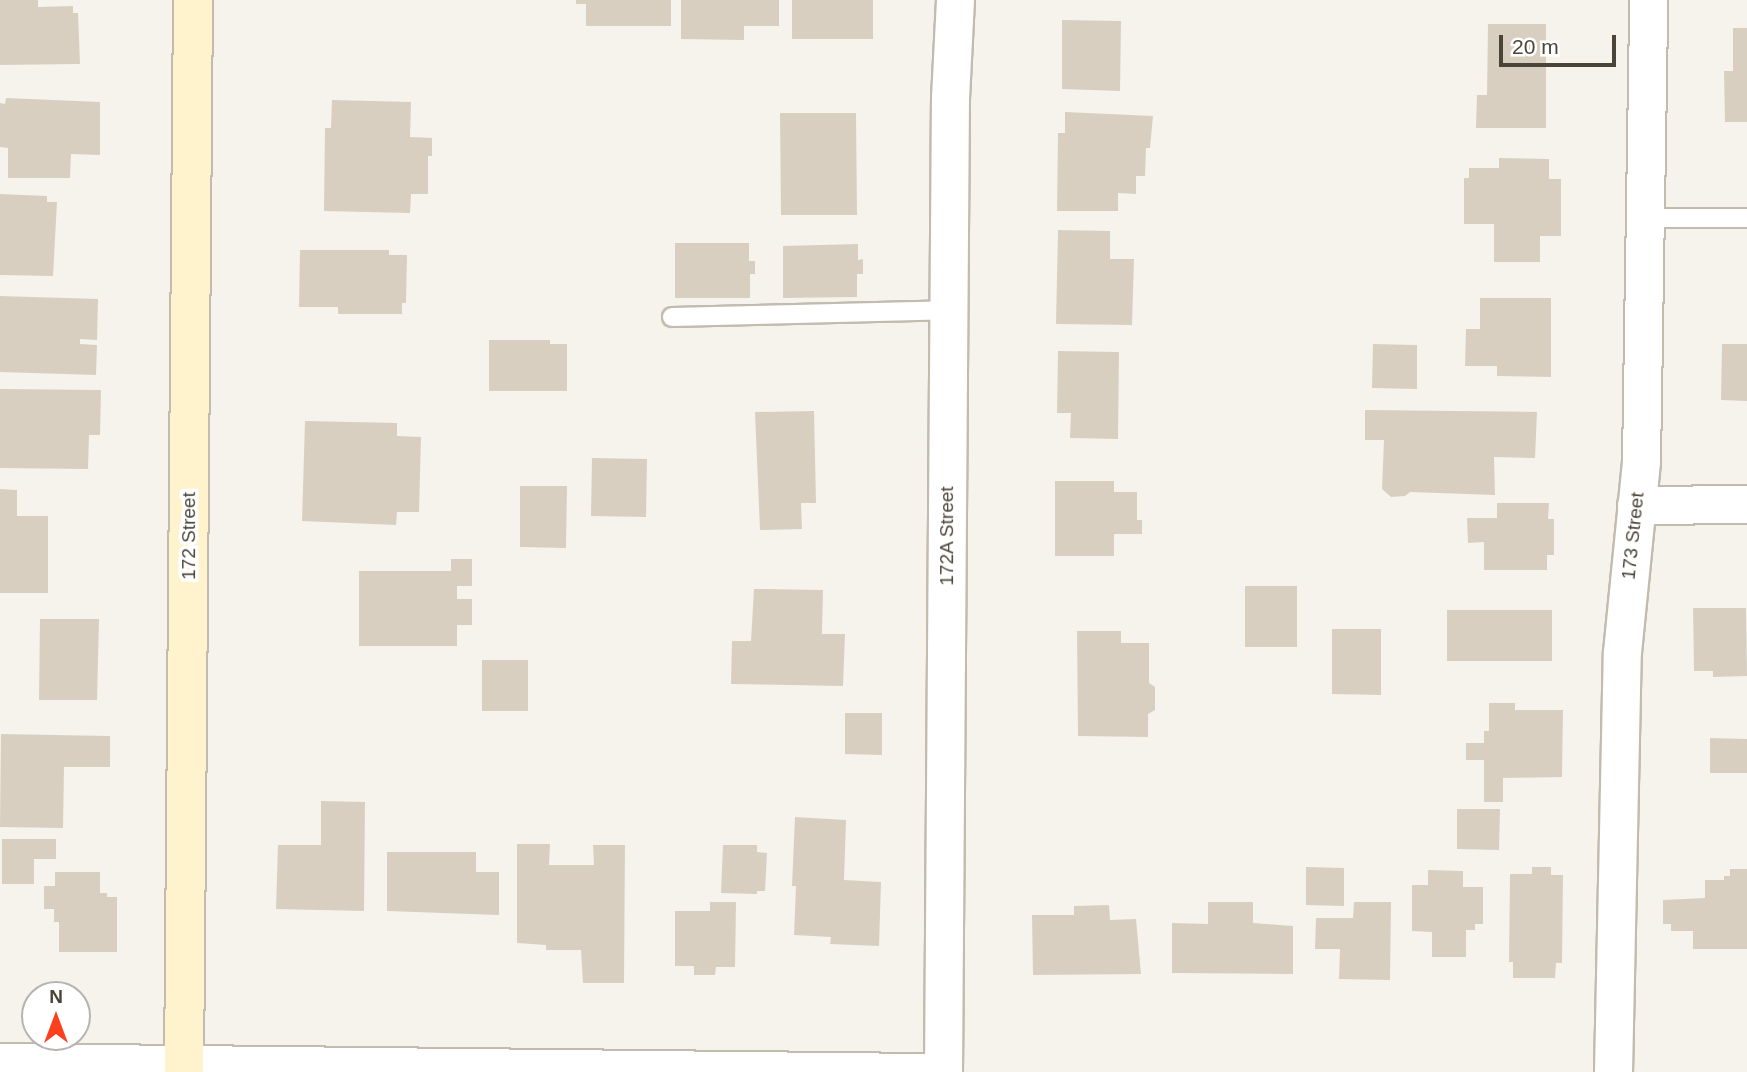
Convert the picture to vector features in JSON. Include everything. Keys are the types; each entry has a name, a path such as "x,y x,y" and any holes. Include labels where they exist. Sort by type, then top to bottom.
{"street":[{"name":"172 Street","path":"184,1068 193,0"},
{"name":"172A Street","path":"943,1072 950,98 955,0"},
{"name":"173 Street","path":"1613,1072 1622,652 1641,461 1647,218 1648,0"},
{"path":"1636,505 1747,504"},
{"path":"0,1062 184,1068 921,1072"}],"lane":[{"path":"1647,218 1747,218"},
{"path":"672,317 949,310"}],"building":[{"path":"0,0 38,0 38,7 73,6 73,13 78,13 80,64 0,65"},
{"path":"576,0 671,0 671,26 586,26 586,4 576,4"},
{"path":"681,0 779,0 779,26 744,26 744,40 681,39"},
{"path":"792,0 873,0 873,39 792,39"},
{"path":"1062,20 1121,21 1120,91 1062,89"},
{"path":"1488,24 1546,24 1546,128 1476,128 1477,95 1487,95"},
{"path":"1733,28 1747,28 1747,122 1725,122 1724,71 1733,71"},
{"path":"6,98 100,102 100,155 71,154 70,178 8,178 8,148 0,147 0,103 5,104"},
{"path":"332,100 411,102 410,137 432,138 432,156 428,156 428,194 411,194 410,213 324,211 325,128 331,128"},
{"path":"1065,112 1153,116 1150,148 1146,148 1145,176 1136,176 1136,194 1118,193 1118,211 1057,211 1058,133 1065,133"},
{"path":"780,113 856,113 857,215 781,215"},
{"path":"1499,158 1549,159 1549,179 1561,179 1561,236 1540,236 1540,262 1494,262 1494,224 1464,224 1464,178 1469,178 1469,168 1499,168"},
{"path":"0,194 47,196 47,202 57,202 53,276 0,275"},
{"path":"1058,230 1110,231 1110,259 1134,259 1132,325 1056,324"},
{"path":"675,243 749,243 749,261 755,261 755,274 750,274 750,298 675,298"},
{"path":"858,244 858,260 863,259 863,274 857,274 857,297 783,298 783,246"},
{"path":"300,250 389,250 389,255 407,255 406,303 402,303 402,314 338,314 338,307 299,307"},
{"path":"0,296 98,299 97,340 80,339 80,344 97,345 96,375 0,372"},
{"path":"1480,298 1551,298 1551,377 1497,376 1497,366 1465,366 1466,329 1480,329"},
{"path":"489,340 550,340 550,344 567,344 567,391 489,391"},
{"path":"1373,344 1417,345 1417,389 1372,388"},
{"path":"1722,344 1747,344 1747,401 1721,400"},
{"path":"1058,351 1119,352 1118,439 1070,438 1071,413 1057,413"},
{"path":"0,389 101,390 100,435 89,435 88,469 0,468"},
{"path":"1365,410 1537,412 1535,458 1494,457 1495,495 1410,492 1405,496 1391,497 1382,489 1384,440 1365,440"},
{"path":"814,411 816,503 801,503 802,529 760,530 755,412"},
{"path":"305,421 397,423 397,436 421,437 419,512 397,512 396,525 302,521"},
{"path":"592,458 647,459 646,517 591,516"},
{"path":"1055,481 1114,481 1114,492 1137,492 1137,520 1142,520 1142,534 1114,534 1114,556 1055,556"},
{"path":"520,486 567,486 566,548 520,547"},
{"path":"0,489 17,490 17,516 48,516 48,593 0,593"},
{"path":"1497,503 1549,503 1548,519 1554,519 1554,555 1547,555 1547,570 1484,570 1484,542 1468,543 1467,518 1497,518"},
{"path":"451,559 472,559 472,586 457,586 457,599 472,599 472,625 457,625 457,646 359,646 359,571 451,571"},
{"path":"1245,586 1297,586 1297,647 1245,647"},
{"path":"754,589 823,590 822,634 845,634 843,686 731,684 732,641 751,641"},
{"path":"1693,608 1746,608 1747,676 1713,677 1713,671 1694,671"},
{"path":"1447,610 1552,610 1552,661 1447,661"},
{"path":"40,619 99,619 97,700 39,700"},
{"path":"1332,629 1381,629 1381,695 1332,694"},
{"path":"1077,631 1121,631 1121,643 1149,643 1149,683 1155,687 1155,710 1148,714 1148,737 1078,736"},
{"path":"482,660 528,660 528,711 482,711"},
{"path":"1489,703 1515,703 1515,710 1563,710 1562,777 1503,778 1503,802 1484,802 1484,760 1466,760 1466,743 1484,743 1484,731 1489,731"},
{"path":"845,713 882,713 882,755 845,754"},
{"path":"1,734 110,736 110,767 64,767 63,828 0,827"},
{"path":"1710,738 1747,739 1747,773 1710,773"},
{"path":"321,801 365,802 364,911 276,909 278,845 321,845"},
{"path":"1457,809 1500,809 1499,850 1457,849"},
{"path":"795,817 846,820 844,880 881,882 879,946 830,944 831,937 794,935 796,886 792,886"},
{"path":"2,839 56,839 56,859 34,859 34,884 2,884"},
{"path":"517,844 550,844 549,865 594,865 593,845 625,845 624,983 583,983 581,950 546,950 546,945 517,943"},
{"path":"723,845 757,845 757,852 767,853 765,891 757,891 757,894 721,893"},
{"path":"387,852 476,852 476,872 499,872 499,915 387,911"},
{"path":"1306,867 1344,868 1344,906 1306,905"},
{"path":"1532,867 1551,867 1551,875 1563,875 1562,963 1556,963 1555,978 1513,978 1513,962 1509,962 1510,874 1532,874"},
{"path":"1730,869 1747,869 1747,949 1693,949 1693,931 1671,931 1671,924 1663,924 1663,900 1705,898 1705,880 1724,880 1724,876 1730,876"},
{"path":"1428,870 1463,871 1463,887 1483,887 1483,924 1475,924 1475,930 1466,930 1466,957 1432,957 1432,932 1412,931 1412,885 1428,885"},
{"path":"55,872 100,872 100,893 107,893 107,897 117,897 117,952 59,952 59,922 54,922 54,909 44,909 44,886 55,886"},
{"path":"710,902 736,902 735,967 716,967 715,975 694,975 694,966 675,966 675,911 710,911"},
{"path":"1208,902 1253,902 1253,923 1293,926 1293,974 1172,973 1172,923 1208,924"},
{"path":"1354,902 1391,902 1390,980 1339,979 1340,949 1315,949 1316,918 1353,918"},
{"path":"1109,905 1110,920 1136,919 1141,974 1033,975 1032,915 1074,915 1074,906"}]}
